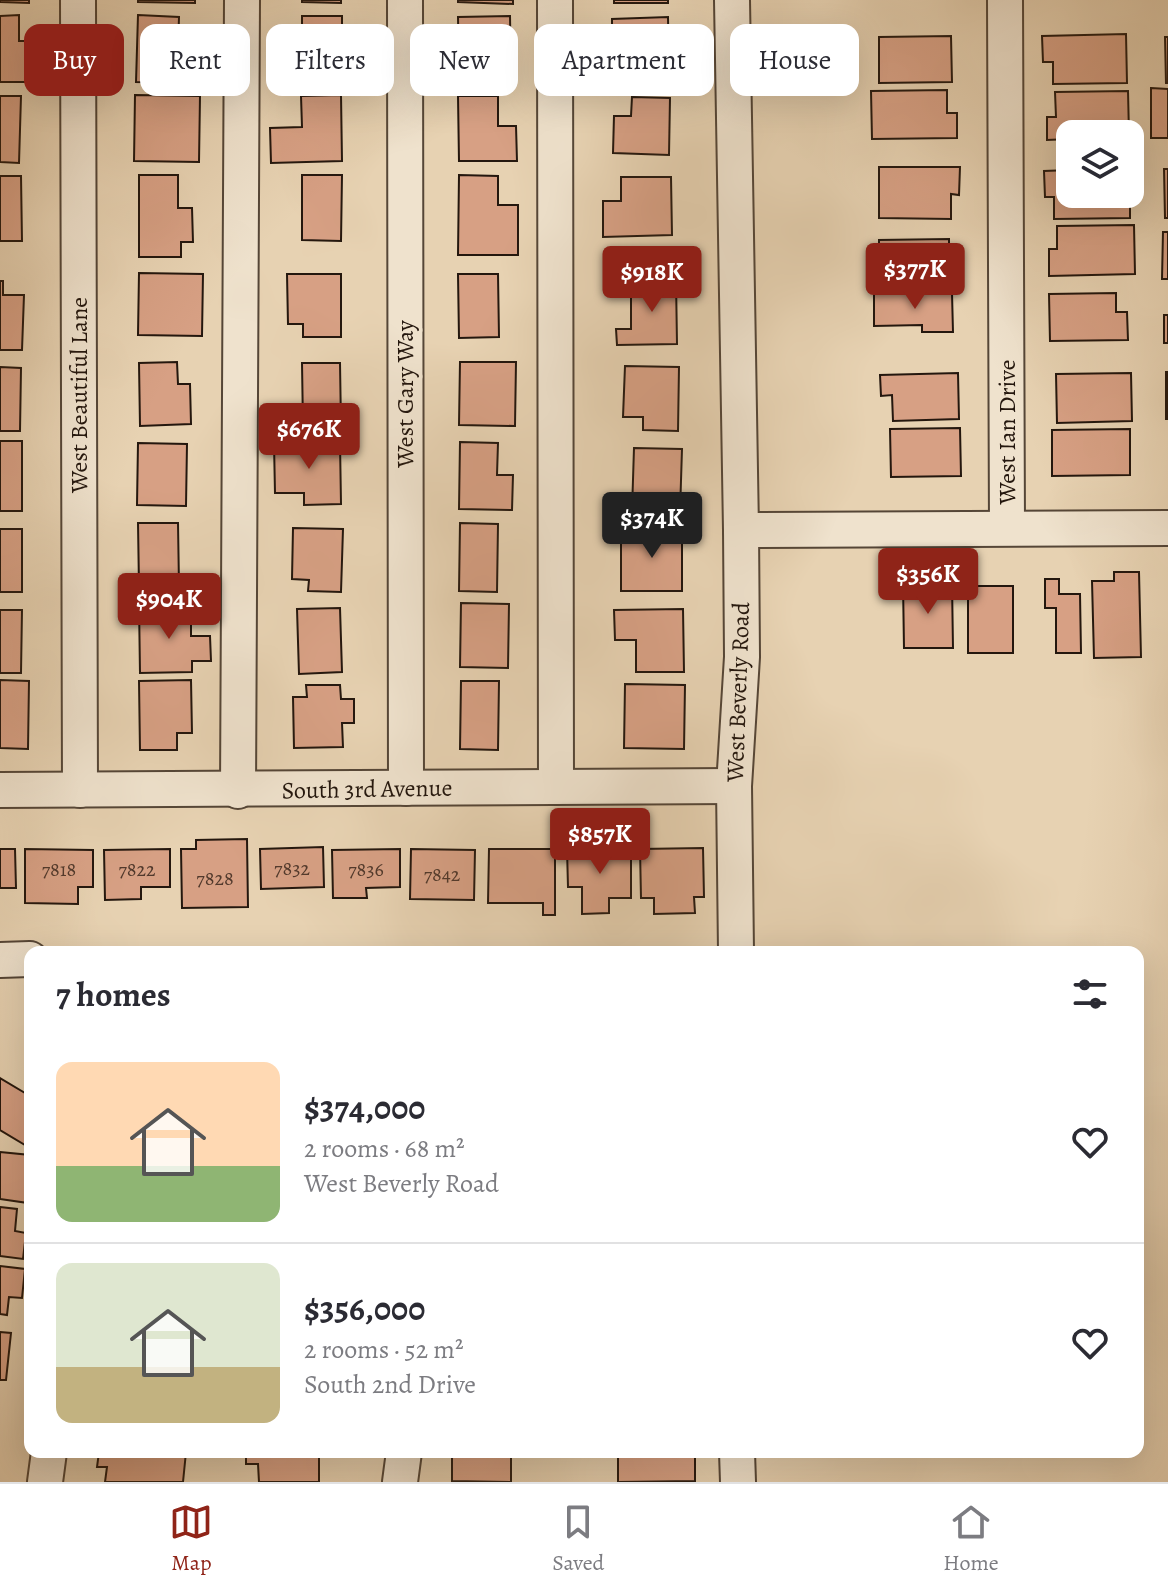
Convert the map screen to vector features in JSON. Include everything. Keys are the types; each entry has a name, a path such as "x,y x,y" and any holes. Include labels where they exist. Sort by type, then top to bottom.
{"street":[{"name":"West Beautiful Lane","path":"78,0 80,790"},
{"path":"238,791 242,0"},
{"name":"West Gary Way","path":"405,0 406,788"},
{"path":"555,0 556,787"},
{"name":"West Beverly Road","path":"732,0 742,657 734,786 736,946"},
{"name":"West Ian Drive","path":"1005,0 1007,528"},
{"path":"741,530 1168,528"},
{"name":"South 3rd Avenue","path":"0,790 734,786"},
{"path":"0,960 24,959"},
{"path":"45,1482 48,1458"},
{"path":"400,1482 403,1458"},
{"path":"737,1458 738,1482"}],"building":[{"path":"29,0 29,3 0,2"},
{"path":"195,0 195,3 138,2"},
{"path":"341,0 341,3 302,2"},
{"path":"513,0 513,4 458,2"},
{"path":"614,0 668,0 668,3 614,3"},
{"path":"19,15 19,41 24,41 24,82 0,82 0,16"},
{"path":"138,15 179,17 179,24 140,24 140,82 136,82"},
{"path":"302,16 342,16 342,24 302,24"},
{"path":"510,16 510,24 458,24 458,17"},
{"path":"668,17 668,24 612,24 612,19"},
{"path":"1126,34 1127,83 1053,84 1053,62 1043,62 1042,36"},
{"path":"951,36 952,82 879,83 879,37"},
{"path":"1165,37 1168,37 1168,83 1166,83"},
{"path":"1151,88 1168,89 1168,138 1151,138"},
{"path":"947,90 947,113 957,113 957,138 872,139 871,91"},
{"path":"1128,91 1129,120 1056,120 1056,140 1047,140 1047,117 1056,117 1055,92"},
{"path":"135,95 200,96 199,162 134,161"},
{"path":"0,96 21,96 19,163 0,162"},
{"path":"301,96 341,96 342,161 271,163 270,128 302,127"},
{"path":"458,96 498,96 498,126 516,126 517,161 459,161"},
{"path":"632,97 670,98 669,155 613,153 614,116 631,116"},
{"path":"879,167 960,167 959,195 951,194 951,219 879,218"},
{"path":"1164,169 1168,169 1168,218 1165,218"},
{"path":"1044,171 1056,171 1056,208 1130,208 1130,218 1054,219 1054,197 1045,197"},
{"path":"139,175 178,175 178,208 192,208 193,242 181,242 181,257 139,257"},
{"path":"302,175 342,175 341,241 302,240"},
{"path":"459,175 498,176 498,205 518,205 518,255 458,255"},
{"path":"0,176 21,176 22,241 0,241"},
{"path":"621,177 671,177 672,235 603,237 603,201 621,201"},
{"path":"1134,225 1135,274 1049,276 1049,249 1057,249 1057,226"},
{"path":"1163,232 1168,232 1168,279 1162,279"},
{"path":"949,239 949,283 879,284 879,240"},
{"path":"139,273 203,274 202,336 138,335"},
{"path":"287,274 341,274 341,337 303,337 303,324 288,324"},
{"path":"458,274 498,274 499,337 459,338"},
{"path":"676,280 677,344 617,345 616,329 631,329 631,281"},
{"path":"0,281 3,281 3,295 24,295 22,350 0,350"},
{"path":"952,293 953,332 922,332 922,325 874,326 874,294"},
{"path":"1116,293 1116,312 1127,312 1128,340 1050,341 1049,294"},
{"path":"1164,315 1168,315 1168,343 1164,343"},
{"path":"177,362 178,384 190,384 191,424 140,426 139,363"},
{"path":"460,362 516,362 515,426 459,425"},
{"path":"302,363 340,363 341,426 303,426"},
{"path":"625,366 679,367 678,431 643,430 643,417 623,417"},
{"path":"0,367 21,368 20,431 0,431"},
{"path":"1168,372 1168,419 1166,419"},
{"path":"958,373 959,419 893,421 892,395 881,396 880,375"},
{"path":"1131,373 1132,421 1057,423 1056,374"},
{"path":"960,428 961,476 891,477 890,429"},
{"path":"1130,429 1130,475 1052,476 1052,430"},
{"path":"0,441 22,441 22,511 0,511"},
{"path":"460,442 498,443 497,475 513,475 512,510 459,509"},
{"path":"138,443 187,444 186,506 137,505"},
{"path":"274,443 340,443 341,504 304,505 304,493 275,493"},
{"path":"634,448 682,449 680,512 632,511"},
{"path":"138,523 178,523 179,586 139,587"},
{"path":"460,523 498,524 497,592 459,591"},
{"path":"293,528 343,529 341,592 308,591 309,580 292,579"},
{"path":"682,528 682,591 621,591 621,529"},
{"path":"0,529 22,529 22,592 0,592"},
{"path":"1114,572 1139,572 1141,657 1094,658 1092,581 1114,581"},
{"path":"1045,579 1059,579 1059,594 1080,594 1081,653 1056,653 1056,608 1045,608"},
{"path":"903,583 952,583 953,648 904,648"},
{"path":"968,586 1013,586 1013,653 968,653"},
{"path":"177,603 177,622 191,622 191,636 210,636 211,661 192,661 192,672 140,673 139,604"},
{"path":"461,603 509,604 508,668 460,667"},
{"path":"340,608 342,672 299,674 297,609"},
{"path":"683,609 684,672 636,672 636,640 615,640 614,610"},
{"path":"0,610 22,610 21,673 0,673"},
{"path":"0,680 29,681 28,749 0,748"},
{"path":"191,680 192,733 177,733 177,750 140,750 139,681"},
{"path":"461,681 499,681 498,750 460,749"},
{"path":"625,684 685,685 684,749 624,748"},
{"path":"306,685 340,685 341,699 354,699 354,723 342,723 343,747 294,748 293,697 307,697"},
{"path":"247,839 248,907 182,908 181,849 196,849 196,840"},
{"path":"323,847 324,887 261,889 260,849"},
{"path":"631,848 631,898 609,898 609,913 582,914 582,887 568,887 567,849"},
{"path":"703,848 704,897 694,897 695,913 654,914 654,898 641,898 640,849"},
{"path":"0,849 15,849 16,888 0,888"},
{"path":"25,849 93,850 93,887 78,887 78,904 25,903"},
{"path":"170,849 170,887 141,887 141,899 105,900 104,850"},
{"path":"400,849 400,887 366,888 367,898 333,898 332,850"},
{"path":"411,849 475,850 474,900 410,899"},
{"path":"489,849 555,849 555,915 543,915 543,903 488,903"},
{"path":"0,1078 24,1092 24,1144 0,1130"},
{"path":"0,1152 24,1154 24,1202 0,1199"},
{"path":"0,1207 17,1209 15,1231 24,1233 23,1259 0,1256"},
{"path":"0,1266 24,1269 22,1298 9,1297 7,1315 0,1314"},
{"path":"0,1332 11,1333 6,1380 0,1380"},
{"path":"98,1458 185,1458 183,1482 105,1482 107,1467 97,1467"},
{"path":"246,1458 319,1458 319,1482 259,1482 258,1464 246,1464"},
{"path":"452,1458 511,1458 511,1482 452,1481"},
{"path":"618,1458 695,1458 695,1481 618,1482"}]}
